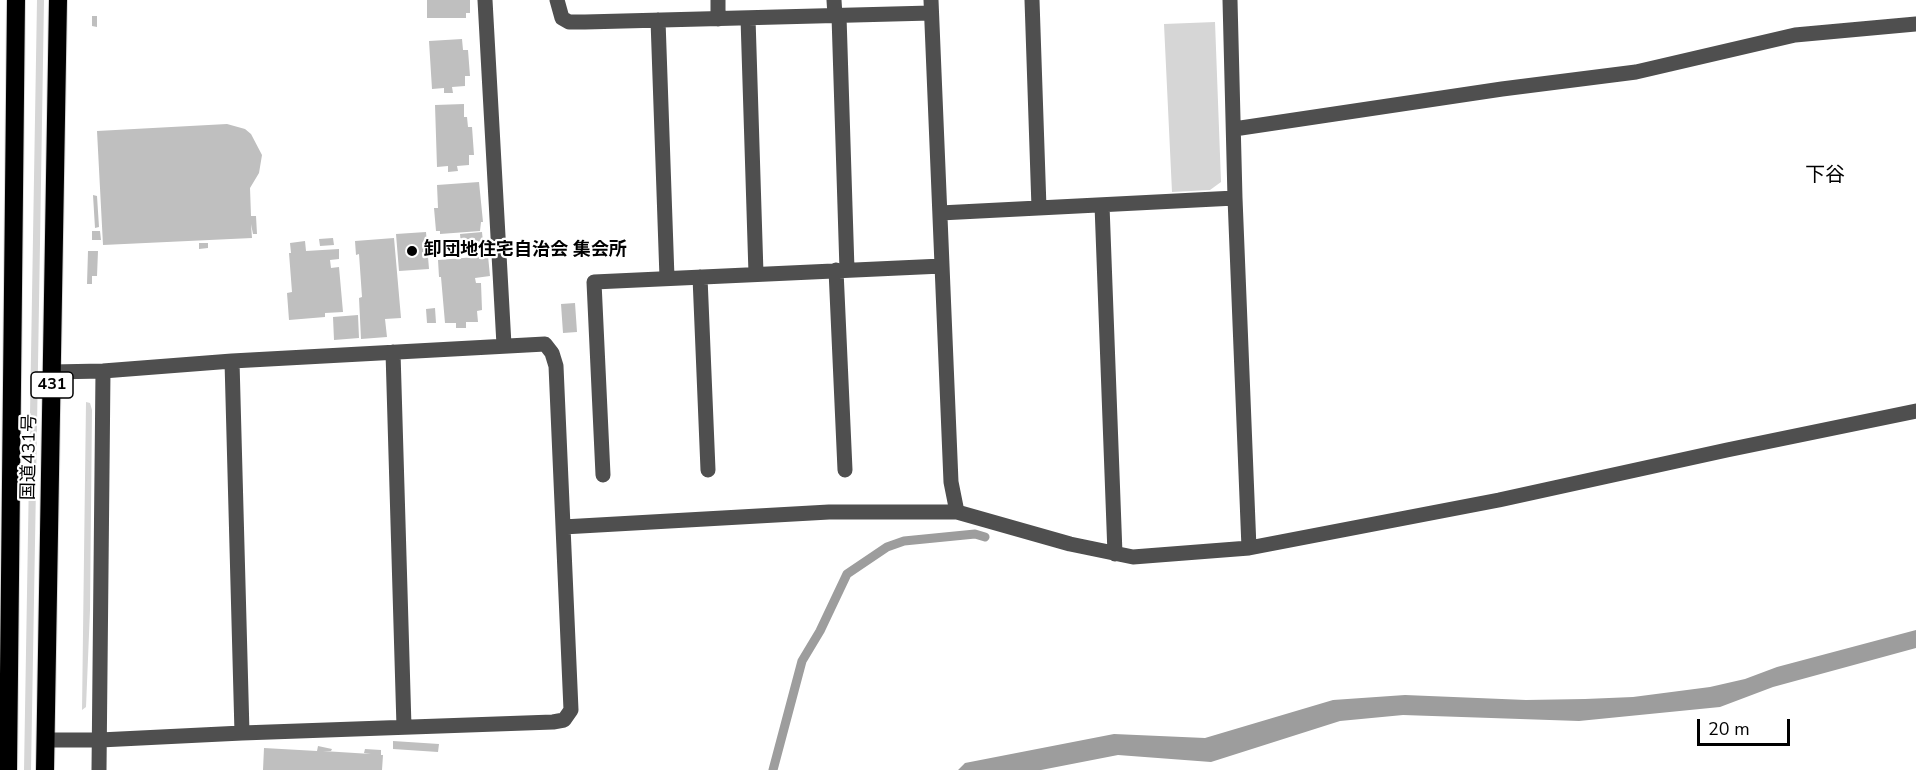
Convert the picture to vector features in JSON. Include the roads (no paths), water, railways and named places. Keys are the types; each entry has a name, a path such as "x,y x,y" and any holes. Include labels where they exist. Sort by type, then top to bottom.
{"highway":[{"name":"国道431号","path":"8,770 16,0"},
{"name":"国道431号","path":"45,770 58,0"}],"street":[{"path":"485,0 504,345"},
{"path":"557,0 562,18 568,22 837,16 931,7 951,482 957,513"},
{"path":"718,0 718,19"},
{"path":"834,0 837,16 845,470"},
{"path":"1032,0 1039,208"},
{"path":"1230,0 1235,198 1249,549"},
{"path":"748,18 756,274"},
{"path":"658,20 667,278"},
{"path":"1234,129 1502,89 1636,72 1795,35 1916,24"},
{"path":"940,213 1235,198"},
{"path":"1102,205 1115,554"},
{"path":"603,475 594,282 942,266"},
{"path":"699,276 708,470"},
{"path":"46,740 100,740 553,722 564,720 569,715 571,704 555,359 545,344 232,361 103,371 52,372"},
{"path":"393,352 404,727"},
{"path":"232,361 242,733"},
{"path":"99,770 103,371"},
{"path":"563,527 829,512 957,513 1070,544 1132,557 1249,549 1499,500 1916,411"}],"waterway":[{"path":"773,770 802,661 820,631 847,574 887,547 904,541 975,534 985,537"}],"place":[{"name":"卸団地住宅自治会 集会所","path":"412,251"}],"district":[{"name":"下谷","path":"1825,176"}]}
